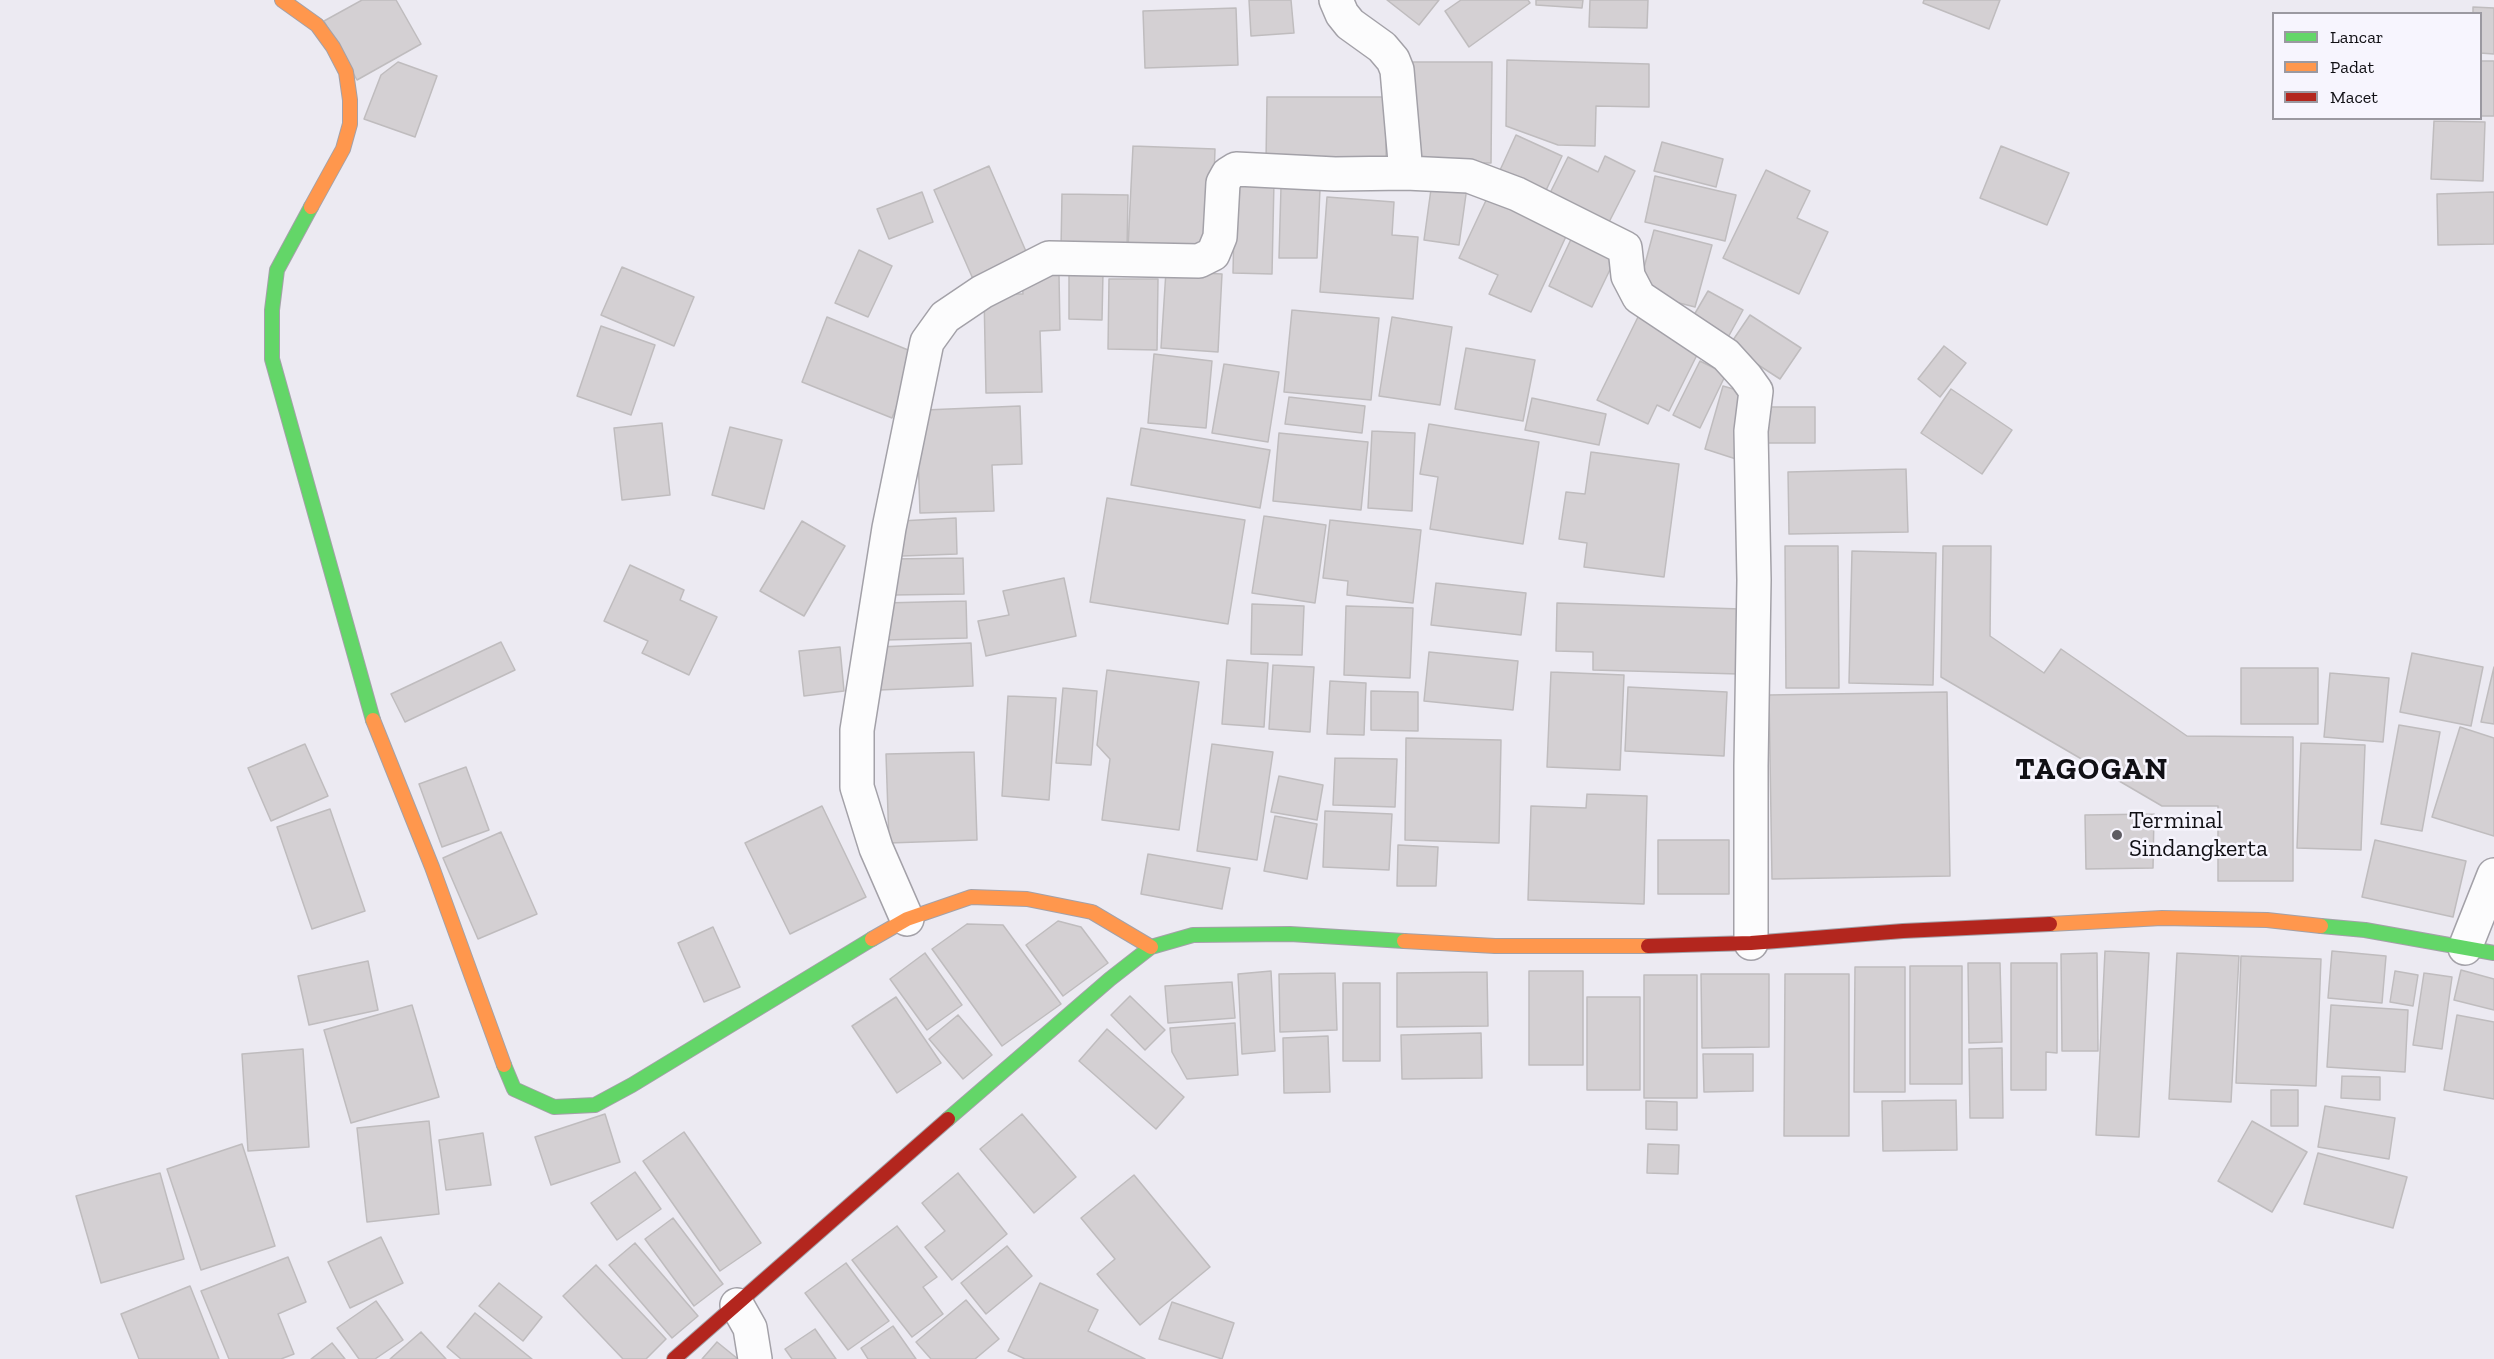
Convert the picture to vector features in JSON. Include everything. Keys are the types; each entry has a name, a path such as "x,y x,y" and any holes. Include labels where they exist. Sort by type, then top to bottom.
{"main road":[{"path":"282,0 316,25 333,47 346,72 350,100 350,124 343,149 277,270 272,310 272,358 374,722 432,867 499,1055 514,1089 554,1107 595,1105 632,1085 848,952 907,919 971,897 1027,899 1092,912 1150,947"},
{"path":"674,1359 884,1177 1014,1060 1150,947 1193,935 1290,934 1495,946 1576,948 1751,943 1903,931 2162,918 2267,920 2365,930 2479,950"}],"street":[{"path":"1336,0 1342,14 1350,24 1382,47 1393,60 1397,70 1406,173"},
{"path":"907,919 876,848 857,787 857,730 889,528 927,342 945,317 982,292 1049,258 1190,262 1199,261 1213,254 1220,237 1223,183 1228,174 1236,169 1335,174 1406,173 1469,176 1517,194 1625,248 1628,276 1639,297 1726,355 1746,376 1756,391 1751,430 1754,580 1751,943"},
{"path":"2479,950 2494,875"},
{"path":"737,1305 750,1328 754,1359"}],"building":[{"path":"362,0 396,0 421,44 357,80 324,21"},
{"path":"1249,0 1291,0 1294,33 1251,36"},
{"path":"1387,0 1439,0 1419,25"},
{"path":"1461,0 1528,0 1530,3 1469,47 1445,11"},
{"path":"1536,0 1583,0 1582,8 1536,5"},
{"path":"1590,0 1648,0 1647,28 1589,27"},
{"path":"1924,0 2000,0 1989,29 1923,3"},
{"path":"2473,7 2494,8 2494,54 2482,53 2482,12 2473,12"},
{"path":"1236,8 1238,65 1145,68 1143,11"},
{"path":"1507,60 1649,64 1649,107 1596,106 1595,146 1558,145 1506,126"},
{"path":"2482,61 2494,61 2494,116 2482,116"},
{"path":"398,62 437,76 415,137 364,119 381,75"},
{"path":"1412,62 1492,62 1491,163 1412,162"},
{"path":"1267,97 1386,97 1386,161 1266,161"},
{"path":"2434,121 2485,122 2483,181 2431,179"},
{"path":"1516,135 1562,156 1542,199 1496,179"},
{"path":"1662,142 1723,159 1716,187 1654,171"},
{"path":"1133,146 1215,149 1212,235 1206,251 1128,248"},
{"path":"2001,146 2069,173 2047,225 1980,198"},
{"path":"1605,156 1635,171 1605,230 1546,201 1568,157 1598,172"},
{"path":"989,166 1028,256 973,279 934,190"},
{"path":"1766,170 1810,191 1797,218 1828,232 1799,294 1723,258"},
{"path":"1655,176 1736,195 1725,241 1645,222"},
{"path":"1235,181 1274,181 1272,274 1233,273"},
{"path":"1432,182 1467,187 1459,245 1424,240"},
{"path":"1281,187 1320,189 1317,258 1279,258"},
{"path":"922,192 933,222 889,239 877,209"},
{"path":"2494,192 2494,244 2438,245 2437,194"},
{"path":"1062,194 1128,195 1127,249 1061,248"},
{"path":"1489,194 1569,230 1531,312 1489,294 1498,275 1459,258"},
{"path":"1327,197 1394,202 1392,235 1418,237 1413,299 1320,292"},
{"path":"1654,230 1712,245 1695,307 1644,294 1641,279"},
{"path":"1574,233 1618,253 1592,307 1549,286"},
{"path":"859,250 892,266 868,317 835,303"},
{"path":"622,267 694,297 674,346 601,315"},
{"path":"1166,271 1222,274 1218,352 1161,348"},
{"path":"1069,272 1103,272 1102,320 1069,319"},
{"path":"1059,275 1060,330 1040,331 1042,392 986,393 984,294 1023,294 1022,276"},
{"path":"1109,279 1158,279 1157,350 1108,349"},
{"path":"1708,291 1743,310 1726,341 1690,322"},
{"path":"1292,310 1379,318 1371,400 1284,392"},
{"path":"1639,315 1702,345 1669,411 1657,405 1648,424 1597,400"},
{"path":"1750,315 1801,348 1780,379 1729,346"},
{"path":"827,317 918,354 892,418 802,382"},
{"path":"1392,317 1452,327 1440,405 1379,396"},
{"path":"601,326 655,345 631,415 577,396"},
{"path":"1944,346 1966,363 1940,397 1918,379"},
{"path":"1466,348 1535,360 1523,421 1455,409"},
{"path":"1154,354 1212,361 1206,428 1148,423"},
{"path":"1700,361 1726,374 1700,428 1673,415"},
{"path":"1224,364 1279,372 1268,442 1212,433"},
{"path":"1723,386 1754,395 1736,459 1705,449"},
{"path":"1951,389 2012,430 1982,474 1921,433"},
{"path":"1289,397 1365,406 1362,433 1285,424"},
{"path":"1532,398 1606,414 1599,445 1525,430"},
{"path":"1020,406 1022,464 992,465 994,511 920,513 917,424 925,410"},
{"path":"1759,407 1815,407 1815,443 1759,443"},
{"path":"662,423 670,495 622,500 614,428"},
{"path":"1429,424 1539,442 1523,544 1430,529 1438,477 1420,474"},
{"path":"730,427 782,440 764,509 712,495"},
{"path":"1141,428 1270,450 1260,508 1131,485"},
{"path":"1372,431 1415,433 1412,511 1368,508"},
{"path":"1279,433 1368,442 1361,510 1273,501"},
{"path":"1591,452 1679,464 1664,577 1584,567 1587,543 1559,539 1566,492 1585,494"},
{"path":"1906,469 1908,532 1789,534 1788,472"},
{"path":"1107,498 1245,520 1228,624 1090,602"},
{"path":"1264,516 1326,525 1315,603 1252,593"},
{"path":"956,518 957,554 902,556 900,521"},
{"path":"1330,520 1421,530 1413,603 1347,595 1348,581 1323,578"},
{"path":"802,521 845,546 804,616 760,591"},
{"path":"1785,546 1838,546 1839,688 1786,688"},
{"path":"1943,546 1991,546 1990,636 2044,673 2061,649 2187,736 2293,737 2293,881 2218,881 2218,806 2162,806 1941,677"},
{"path":"1852,551 1936,553 1933,685 1849,683"},
{"path":"963,558 964,594 892,595 891,559"},
{"path":"630,565 684,590 680,600 717,617 689,675 642,653 648,641 604,621"},
{"path":"1064,578 1076,636 986,656 978,621 1009,615 1003,591"},
{"path":"1436,583 1526,593 1521,635 1431,625"},
{"path":"966,601 967,638 884,640 883,603"},
{"path":"1557,603 1741,609 1739,674 1593,670 1593,652 1556,651"},
{"path":"1252,604 1304,606 1302,655 1251,654"},
{"path":"1346,606 1413,608 1410,678 1344,675"},
{"path":"501,642 515,670 405,722 391,694"},
{"path":"971,643 973,686 879,690 878,647"},
{"path":"840,647 844,691 804,696 799,651"},
{"path":"1429,652 1518,661 1513,710 1424,701"},
{"path":"2412,653 2483,667 2471,726 2400,712"},
{"path":"1227,660 1268,663 1264,727 1222,724"},
{"path":"1273,665 1314,667 1310,732 1269,729"},
{"path":"2494,667 2494,724 2481,722"},
{"path":"2241,668 2318,668 2318,724 2241,724"},
{"path":"1107,670 1199,682 1179,830 1102,820 1110,759 1097,745"},
{"path":"1551,672 1624,675 1620,770 1547,767"},
{"path":"2330,673 2389,678 2383,742 2324,737"},
{"path":"1330,681 1366,683 1364,735 1327,734"},
{"path":"1628,687 1727,692 1724,756 1625,751"},
{"path":"1063,688 1097,691 1091,765 1056,763"},
{"path":"1371,691 1418,692 1418,731 1371,730"},
{"path":"1947,692 1950,876 1772,879 1769,695"},
{"path":"1008,696 1056,698 1049,800 1002,796"},
{"path":"2399,725 2440,732 2422,831 2381,824"},
{"path":"2460,727 2494,738 2494,836 2432,817"},
{"path":"1406,738 1501,740 1499,843 1405,840"},
{"path":"2301,743 2365,745 2361,850 2297,848"},
{"path":"305,744 328,796 271,821 248,768"},
{"path":"1212,744 1273,752 1257,860 1197,851"},
{"path":"974,752 977,840 889,843 886,754"},
{"path":"1335,758 1397,759 1395,807 1333,805"},
{"path":"466,767 489,830 442,847 419,784"},
{"path":"1279,776 1323,785 1317,820 1271,812"},
{"path":"1587,794 1647,796 1644,904 1528,900 1531,806 1586,808"},
{"path":"822,806 866,897 790,934 745,843"},
{"path":"330,809 365,911 312,929 277,827"},
{"path":"1325,811 1392,814 1389,870 1323,867"},
{"path":"2154,814 2153,868 2086,869 2085,815"},
{"path":"1275,816 1317,824 1307,879 1264,871"},
{"path":"501,832 537,914 478,939 443,858"},
{"path":"1658,840 1729,840 1729,894 1658,894"},
{"path":"2375,840 2466,861 2453,917 2362,897"},
{"path":"1398,845 1438,847 1436,886 1397,886"},
{"path":"1148,854 1230,868 1222,909 1141,894"},
{"path":"1058,921 1081,927 1108,963 1063,996 1026,945"},
{"path":"967,924 1003,925 1061,1004 1002,1046 932,949"},
{"path":"713,927 740,987 704,1002 678,943"},
{"path":"2105,951 2149,953 2139,1137 2096,1135"},
{"path":"2332,951 2386,956 2382,1003 2328,998"},
{"path":"925,953 962,1005 927,1030 890,979"},
{"path":"2097,953 2098,1051 2062,1051 2061,954"},
{"path":"2177,953 2239,956 2231,1102 2169,1099"},
{"path":"2241,956 2321,959 2316,1086 2236,1083"},
{"path":"368,961 378,1010 309,1025 298,976"},
{"path":"1968,963 2000,963 2002,1042 1969,1043"},
{"path":"2011,963 2057,963 2057,1053 2046,1052 2046,1090 2011,1090"},
{"path":"1910,966 1962,966 1962,1084 1910,1084"},
{"path":"1855,967 1905,967 1905,1092 1854,1092"},
{"path":"2461,970 2494,979 2494,1010 2454,1000"},
{"path":"1271,971 1275,1051 1242,1054 1238,974"},
{"path":"1529,971 1583,971 1583,1065 1529,1065"},
{"path":"2395,971 2418,975 2413,1006 2390,1002"},
{"path":"1487,972 1488,1026 1397,1027 1397,973"},
{"path":"1335,973 1337,1030 1280,1032 1279,974"},
{"path":"2424,973 2452,977 2442,1049 2413,1045"},
{"path":"1701,974 1769,974 1769,1047 1702,1048"},
{"path":"1785,974 1849,974 1849,1136 1784,1136"},
{"path":"1644,975 1697,975 1697,1098 1644,1098"},
{"path":"1232,982 1235,1018 1168,1023 1165,986"},
{"path":"1343,983 1380,983 1380,1061 1343,1061"},
{"path":"1130,996 1165,1030 1145,1050 1111,1015"},
{"path":"896,997 941,1063 897,1093 852,1026"},
{"path":"1587,997 1640,997 1640,1090 1587,1090"},
{"path":"412,1005 439,1097 351,1123 324,1030"},
{"path":"2331,1005 2408,1010 2405,1072 2327,1067"},
{"path":"958,1015 992,1055 963,1079 929,1039"},
{"path":"2457,1015 2494,1022 2494,1099 2444,1090"},
{"path":"1235,1023 1238,1075 1187,1079 1172,1052 1170,1028"},
{"path":"1107,1029 1184,1097 1156,1129 1079,1061"},
{"path":"1481,1033 1482,1078 1402,1079 1401,1035"},
{"path":"1328,1036 1330,1092 1284,1093 1283,1038"},
{"path":"2002,1048 2003,1118 1970,1118 1969,1049"},
{"path":"303,1049 309,1147 248,1151 242,1054"},
{"path":"1703,1054 1753,1054 1753,1091 1704,1092"},
{"path":"2342,1076 2380,1077 2380,1100 2341,1098"},
{"path":"2271,1090 2298,1090 2298,1126 2271,1126"},
{"path":"1956,1100 1957,1150 1883,1151 1882,1101"},
{"path":"1646,1101 1677,1102 1677,1130 1646,1129"},
{"path":"2325,1106 2395,1118 2389,1159 2318,1147"},
{"path":"605,1114 620,1162 551,1185 535,1137"},
{"path":"1022,1114 1076,1177 1034,1213 980,1149"},
{"path":"429,1121 439,1214 367,1222 357,1128"},
{"path":"2252,1121 2307,1152 2272,1212 2218,1181"},
{"path":"684,1132 761,1243 720,1271 643,1161"},
{"path":"483,1133 491,1185 446,1190 439,1140"},
{"path":"242,1144 275,1246 201,1270 167,1169"},
{"path":"1648,1144 1679,1145 1678,1174 1647,1173"},
{"path":"2318,1153 2407,1177 2393,1228 2304,1204"},
{"path":"635,1172 661,1209 617,1240 591,1203"},
{"path":"160,1173 184,1259 101,1283 76,1196"},
{"path":"958,1173 1007,1234 952,1280 925,1247 945,1231 922,1203"},
{"path":"1134,1175 1210,1267 1140,1325 1097,1274 1115,1259 1081,1218"},
{"path":"673,1218 723,1284 694,1306 645,1239"},
{"path":"897,1226 937,1277 923,1287 943,1314 912,1337 852,1260"},
{"path":"381,1237 403,1283 350,1308 328,1262"},
{"path":"635,1243 698,1316 672,1338 609,1265"},
{"path":"1007,1246 1032,1276 986,1314 961,1283"},
{"path":"288,1257 306,1302 278,1314 294,1354 281,1359 229,1359 201,1291"},
{"path":"846,1263 889,1321 848,1350 805,1293"},
{"path":"596,1265 666,1339 646,1359 623,1359 563,1296"},
{"path":"499,1283 542,1317 523,1341 479,1306"},
{"path":"1040,1283 1098,1310 1088,1331 1145,1359 1025,1359 1008,1351"},
{"path":"190,1286 219,1359 139,1359 121,1314"},
{"path":"966,1300 999,1339 975,1359 931,1359 916,1342"},
{"path":"376,1301 403,1340 375,1359 359,1359 337,1328"},
{"path":"1172,1302 1234,1323 1222,1359 1159,1339"},
{"path":"475,1313 532,1359 461,1359 447,1347"},
{"path":"893,1326 916,1359 868,1359 861,1348"},
{"path":"815,1329 836,1359 792,1359 785,1349"},
{"path":"421,1332 446,1359 390,1359"},
{"path":"717,1342 738,1359 702,1359"},
{"path":"332,1343 345,1359 311,1359"}],"traffic: fast":[{"path":"311,207 277,270 272,310 272,359 373,720"},
{"path":"2321,926 2365,930 2494,953"},
{"path":"948,1119 1110,979 1151,947 1193,935 1290,934 1404,941"},
{"path":"504,1065 514,1089 554,1107 595,1105 632,1085 872,939"}],"traffic: slow":[{"path":"282,0 317,25 333,47 346,72 350,100 350,124 343,149 311,207"},
{"path":"373,720 432,867 504,1065"},
{"path":"872,939 907,919 971,897 1027,899 1092,912 1151,947"},
{"path":"2050,924 2162,918 2267,920 2321,926"},
{"path":"1404,941 1495,946 1648,946"}],"traffic: jam":[{"path":"1648,946 1751,943 1903,931 2050,924"},
{"path":"674,1359 948,1119"}],"place":[{"name":"Terminal Sindangkerta","path":"2117,835"}],"district":[{"name":"TAGOGAN","path":"2092,770"}]}
